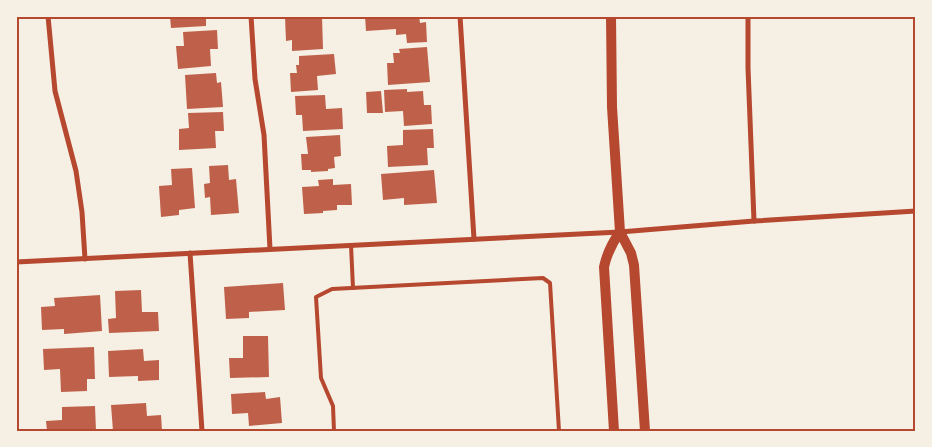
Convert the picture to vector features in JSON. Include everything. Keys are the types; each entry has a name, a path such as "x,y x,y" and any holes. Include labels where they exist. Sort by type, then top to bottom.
{"main road":[{"path":"611,16 612,106 620,232 634,265 645,431"},
{"path":"614,431 604,267 612,243 620,232"}],"street":[{"path":"48,16 55,90 76,171 82,212 85,259"},
{"path":"251,16 255,79 264,135 270,249"},
{"path":"460,16 474,239"},
{"path":"748,16 748,68 754,221"},
{"path":"16,262 620,232 754,221 916,212"},
{"path":"190,253 202,431"}],"lane":[{"path":"351,245 353,288"},
{"path":"334,431 333,406 321,378 316,296 332,289 542,278 550,283 559,431"}],"building":[{"path":"170,16 206,16 206,26 171,28"},
{"path":"322,16 323,49 292,51 292,40 286,41 285,17"},
{"path":"365,16 419,16 420,23 426,22 427,42 407,43 406,34 396,35 396,29 366,31"},
{"path":"217,30 218,49 210,49 211,66 178,69 176,46 184,46 183,32"},
{"path":"427,47 430,82 388,85 387,63 394,63 393,53 400,53 399,49"},
{"path":"334,54 336,74 317,76 318,90 291,92 290,73 297,73 296,65 299,65 299,56"},
{"path":"216,73 217,83 221,82 223,107 187,109 185,75"},
{"path":"407,89 407,92 423,91 424,105 431,105 432,124 404,126 403,111 385,112 384,90"},
{"path":"381,91 383,113 367,113 366,92"},
{"path":"325,95 326,109 342,108 343,129 303,131 302,115 296,115 295,96"},
{"path":"223,112 224,131 215,131 216,148 179,150 179,129 189,128 188,113"},
{"path":"433,129 434,148 427,148 428,165 388,167 387,146 403,145 403,130"},
{"path":"340,135 341,156 334,157 335,168 328,169 328,171 311,172 311,170 302,170 301,154 308,154 306,137"},
{"path":"228,165 229,180 236,179 239,213 211,215 210,197 205,198 204,184 210,183 209,166"},
{"path":"192,168 195,208 179,210 179,215 161,217 159,186 172,185 171,169"},
{"path":"434,170 437,203 404,205 404,198 383,200 381,174"},
{"path":"333,179 333,185 351,184 352,205 337,205 337,210 304,214 302,187 319,186 318,180"},
{"path":"283,283 285,310 249,312 249,318 226,319 224,287"},
{"path":"141,290 142,312 158,312 159,331 109,333 108,319 116,318 115,291"},
{"path":"100,295 102,331 64,334 64,329 42,330 41,307 55,306 54,298"},
{"path":"243,336 268,336 269,377 230,378 229,358 243,358"},
{"path":"94,347 95,379 87,379 87,391 61,392 60,369 44,370 43,349"},
{"path":"143,349 144,361 159,360 159,380 138,381 138,376 109,377 108,351"},
{"path":"265,392 266,399 280,397 282,423 249,426 248,413 232,414 231,394"},
{"path":"146,403 147,416 161,415 162,431 113,431 111,405"},
{"path":"95,406 96,431 47,431 46,421 62,420 62,407"}]}
